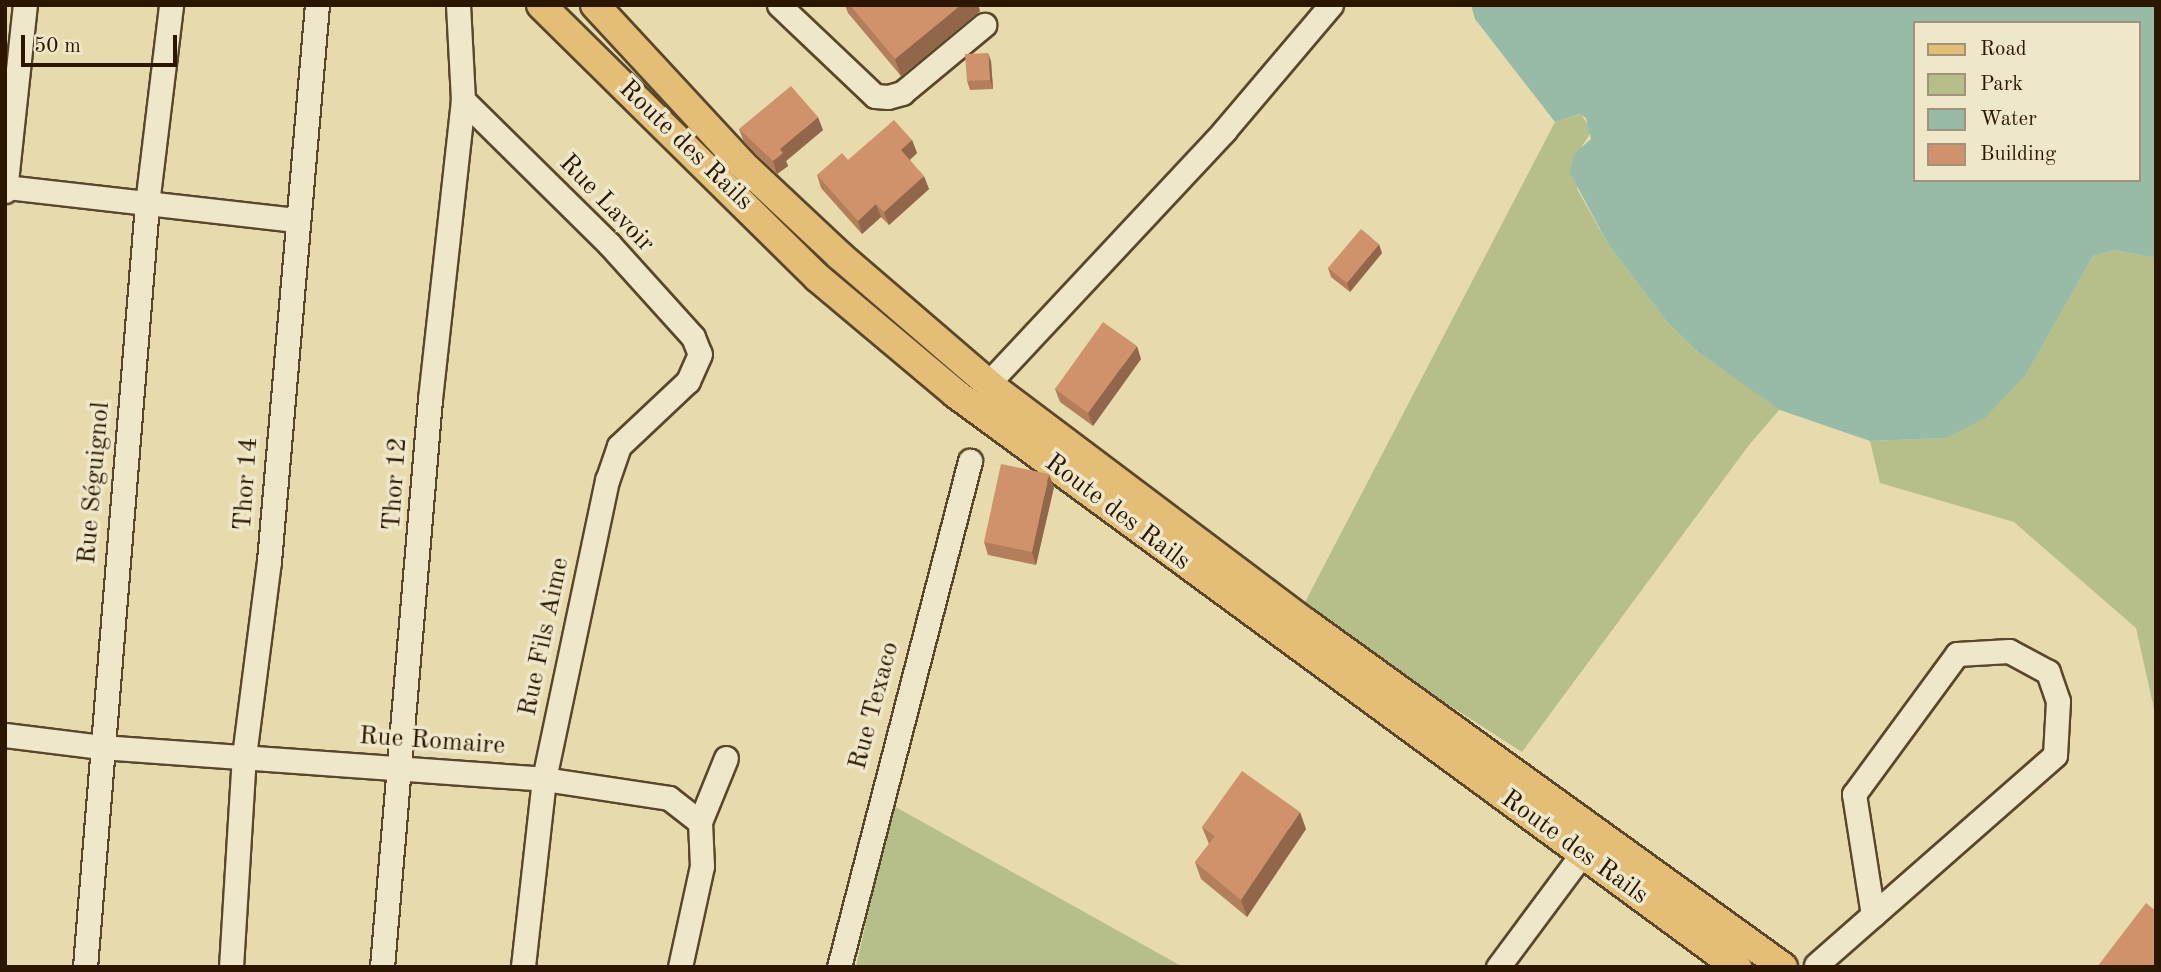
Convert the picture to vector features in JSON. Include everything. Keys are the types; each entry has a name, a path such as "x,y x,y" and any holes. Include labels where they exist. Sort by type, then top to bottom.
{"main road":[{"name":"Route des Rails","path":"541,5 818,278 956,394 1737,967"},
{"name":"Route des Rails","path":"595,5 742,164 840,256 991,386 1306,623 1783,967"}],"street":[{"path":"25,5 5,189 295,220"},
{"name":"Rue Séguignol","path":"85,967 147,204 171,5"},
{"name":"Thor 14","path":"231,967 244,756 269,561 295,220 317,5"},
{"name":"Thor 12","path":"382,967 430,399 463,100 458,5"},
{"path":"779,5 875,96 888,97 902,93 984,25"},
{"path":"997,374 1224,131 1331,5"},
{"name":"Rue Lavoir","path":"463,100 608,244 693,337 700,354"},
{"name":"Rue Fils Aime","path":"523,967 544,779 599,516 619,446 688,381 700,354"},
{"name":"Rue Texaco","path":"839,967 970,461"},
{"path":"1816,965 1873,915 2055,755 2058,701 2048,672 2009,651 1956,654 1854,794 1873,915"},
{"name":"Rue Romaire","path":"5,735 101,747 544,779 669,799 700,822"},
{"path":"680,967 702,866 700,822 726,758"},
{"path":"1498,967 1582,854"}],"green space":[{"path":"1581,114 1592,131 1582,146 1577,189 1608,244 1667,322 1699,353 1780,409 1749,445 1522,752 1301,610 1555,122"},
{"path":"2114,250 2156,258 2156,718 2136,628 2014,522 1880,483 1870,441 1946,438 2027,373 2093,256"},
{"path":"892,805 1183,967 856,967"}],"water":[{"path":"1471,5 2156,5 2156,258 2114,250 2093,256 2027,373 1985,418 1946,438 1870,441 1780,410 1699,353 1667,322 1608,244 1570,173 1574,154 1591,139 1586,118 1580,114 1555,122 1475,19"}],"building":[{"path":"850,5 961,5 895,59"},
{"path":"988,53 990,80 967,81 965,54"},
{"path":"791,86 818,117 780,149 783,153 773,161 739,129"},
{"path":"894,120 912,140 901,150 924,176 884,212 876,204 858,221 817,175 842,153 848,160"},
{"path":"1361,229 1379,244 1347,283 1328,268"},
{"path":"1103,322 1137,346 1088,413 1055,389"},
{"path":"1001,464 1049,474 1032,552 984,542"},
{"path":"1242,771 1300,812 1241,900 1195,862 1215,836 1202,827"},
{"path":"2146,903 2156,911 2156,967 2097,967"}]}
